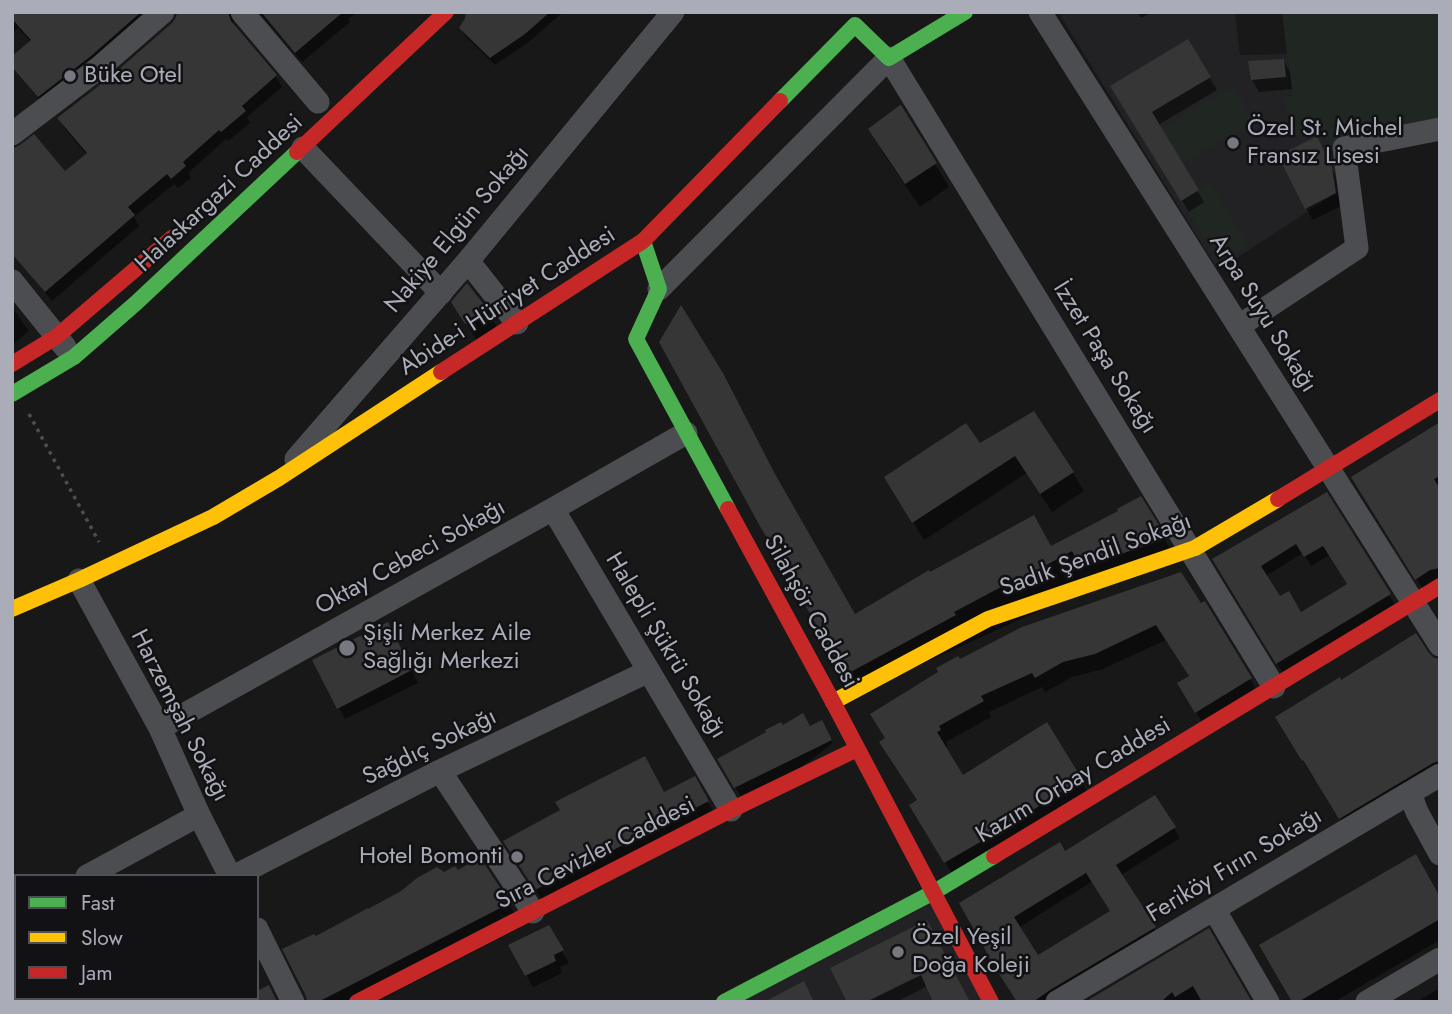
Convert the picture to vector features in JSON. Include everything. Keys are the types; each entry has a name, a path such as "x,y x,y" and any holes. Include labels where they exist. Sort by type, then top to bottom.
{"street":[{"path":"12,134 100,67 163,12"},
{"path":"242,12 318,102"},
{"name":"Halaskargazi Caddesi","path":"14,392 74,357 136,303 446,12"},
{"name":"Nakiye Elgün Sokağı","path":"279,478 441,293 673,12"},
{"path":"643,241 659,289 889,58 965,12"},
{"name":"Arpa Suyu Sokağı","path":"1040,12 1440,645"},
{"name":"Abide-i Hürriyet Caddesi","path":"12,609 213,517 279,478 643,241 857,17 889,58"},
{"name":"İzzet Paşa Sokağı","path":"889,58 1275,687"},
{"path":"1239,326 1357,248 1345,148 1440,129"},
{"path":"303,148 441,293"},
{"name":"Halaskargazi Caddesi","path":"12,364 56,337 180,231"},
{"path":"468,261 517,323"},
{"path":"12,281 74,357"},
{"name":"Silahşör Caddesi","path":"659,289 636,339 833,702 991,1002"},
{"name":"Sadık Şendil Sokağı","path":"833,702 988,619 1190,549 1329,469 1440,400"},
{"name":"Oktay Cebeci Sokağı","path":"160,728 686,433"},
{"name":"Halepli Şükrü Sokağı","path":"553,509 731,810"},
{"name":"Harzemşah Sokağı","path":"79,580 160,728 229,874"},
{"name":"Kazım Orbay Caddesi","path":"724,1002 934,892 1440,586"},
{"name":"Sağdıç Sokağı","path":"239,874 440,771 649,671"},
{"name":"Sıra Cevizler Caddesi","path":"357,1002 731,810 858,749"},
{"path":"440,771 533,912"},
{"name":"Feriköy Fırın Sokağı","path":"1057,1002 1440,775"},
{"path":"1410,793 1417,812 1440,854"},
{"path":"92,874 200,815"},
{"path":"1214,909 1268,1002"},
{"path":"259,933 293,1002"},
{"path":"1367,1002 1440,959"}],"path":[{"path":"14,392 101,545"}],"shaded area":[{"name":"Özel St. Michel Fransız Lisesi","path":"1058,12 1235,12 1240,55 1287,54 1292,95 1283,97 1297,137 1321,128 1344,188 1218,270"},
{"path":"1282,12 1440,12 1440,124 1328,147 1321,129 1297,138 1282,97 1292,95"},
{"path":"1233,86 1254,121 1182,163 1162,128"},
{"path":"1209,183 1248,244 1220,262 1181,201"},
{"name":"Özel Yeşil Doğa Koleji","path":"933,902 986,1002 740,1002"}],"building":[{"path":"12,12 141,12 91,56 38,97 12,67 12,56 31,40 12,19"},
{"path":"177,12 228,12 231,21 277,75 242,106 246,111 221,132 219,130 183,162 186,166 171,179 167,174 128,207 135,215 45,292 12,254 12,149 34,134 65,171 87,153 57,118 109,78 172,23"},
{"path":"261,12 343,12 295,53"},
{"path":"466,12 550,12 525,34 490,58 459,28"},
{"path":"1188,39 1211,77 1152,112 1199,190 1181,201 1110,86"},
{"path":"1284,59 1286,77 1251,80 1248,61"},
{"path":"900,105 937,163 905,184 868,129"},
{"path":"1317,136 1332,168 1336,193 1305,209 1278,156"},
{"path":"467,283 489,311 465,324 451,302"},
{"path":"681,305 723,373 775,474 855,614 929,570 930,572 1034,515 1051,546 1141,496 1167,538 1081,568 1072,551 954,612 956,615 845,675 659,342"},
{"path":"1034,411 1074,472 1040,494 1015,456 912,523 884,477 966,423 980,443"},
{"path":"1440,422 1440,476 1434,479 1440,489 1440,568 1430,570 1415,580 1351,477"},
{"path":"1327,492 1391,594 1276,664 1212,559","holes":["1296,544 1304,557 1323,546 1347,584 1301,612 1289,591 1280,596 1261,566"]},
{"path":"1181,572 1201,603 1205,601 1252,678 1195,713 1177,683 1189,676 1156,625 1095,654 1063,662 1035,678 1032,673 981,696 984,701 939,726 941,730 937,732 963,775 1047,722 1082,779 944,863 909,805 917,800 879,742 885,738 870,714 938,672 936,668 958,656 960,659 1022,627"},
{"path":"388,622 412,670 337,709 312,660"},
{"path":"1416,633 1429,653 1440,659 1440,761 1339,819 1275,717"},
{"path":"803,713 810,726 822,720 832,740 734,788 717,759 766,732 765,730 781,722 783,725"},
{"path":"645,756 664,792 695,776 709,801 535,890 503,841 560,810 555,802"},
{"path":"1155,795 1176,827 1116,865 1156,927 1033,1002 1017,1002 959,903 1060,842 1065,851","holes":["1086,873 1110,911 1038,955 1014,917"]},
{"path":"1416,854 1440,897 1440,919 1298,1002 1292,1002 1259,945"},
{"path":"480,857 510,903 318,1002 307,1002 282,949 314,934 316,936 368,909 437,867 444,872 455,866 458,870"},
{"path":"927,920 970,1002 933,1002 921,975 866,1002 847,1002 830,968"},
{"path":"549,925 564,950 554,955 556,961 525,976 508,945"},
{"path":"1209,928 1252,1002 1202,1002 1193,986 1175,997 1172,992 1161,1002 1085,1002"},
{"path":"804,981 814,1002 764,1002"},
{"path":"269,985 277,1002 237,1002 259,1000 259,990"}],"traffic: fast":[{"path":"780,101 855,25 889,58 965,12"},
{"path":"12,394 74,357 136,303 297,152"},
{"path":"643,241 659,289 636,339 728,509"},
{"path":"724,1002 934,892 994,856"}],"traffic: slow":[{"path":"12,609 213,517 279,478 441,372"},
{"path":"833,702 988,619 1195,548 1278,499"}],"traffic: jam":[{"path":"297,152 446,12"},
{"path":"441,372 643,241 780,101"},
{"path":"12,364 56,337 173,237"},
{"path":"1278,499 1440,400"},
{"path":"728,509 991,1002"},
{"path":"994,856 1440,586"},
{"path":"357,1002 731,810 857,749"}],"place":[{"name":"Büke Otel","path":"70,76"},
{"name":"Özel St. Michel Fransız Lisesi","path":"1233,143"},
{"name":"Şişli Merkez Aile Sağlığı Merkezi","path":"347,648"},
{"name":"Hotel Bomonti","path":"517,857"},
{"name":"Özel Yeşil Doğa Koleji","path":"898,952"}]}
